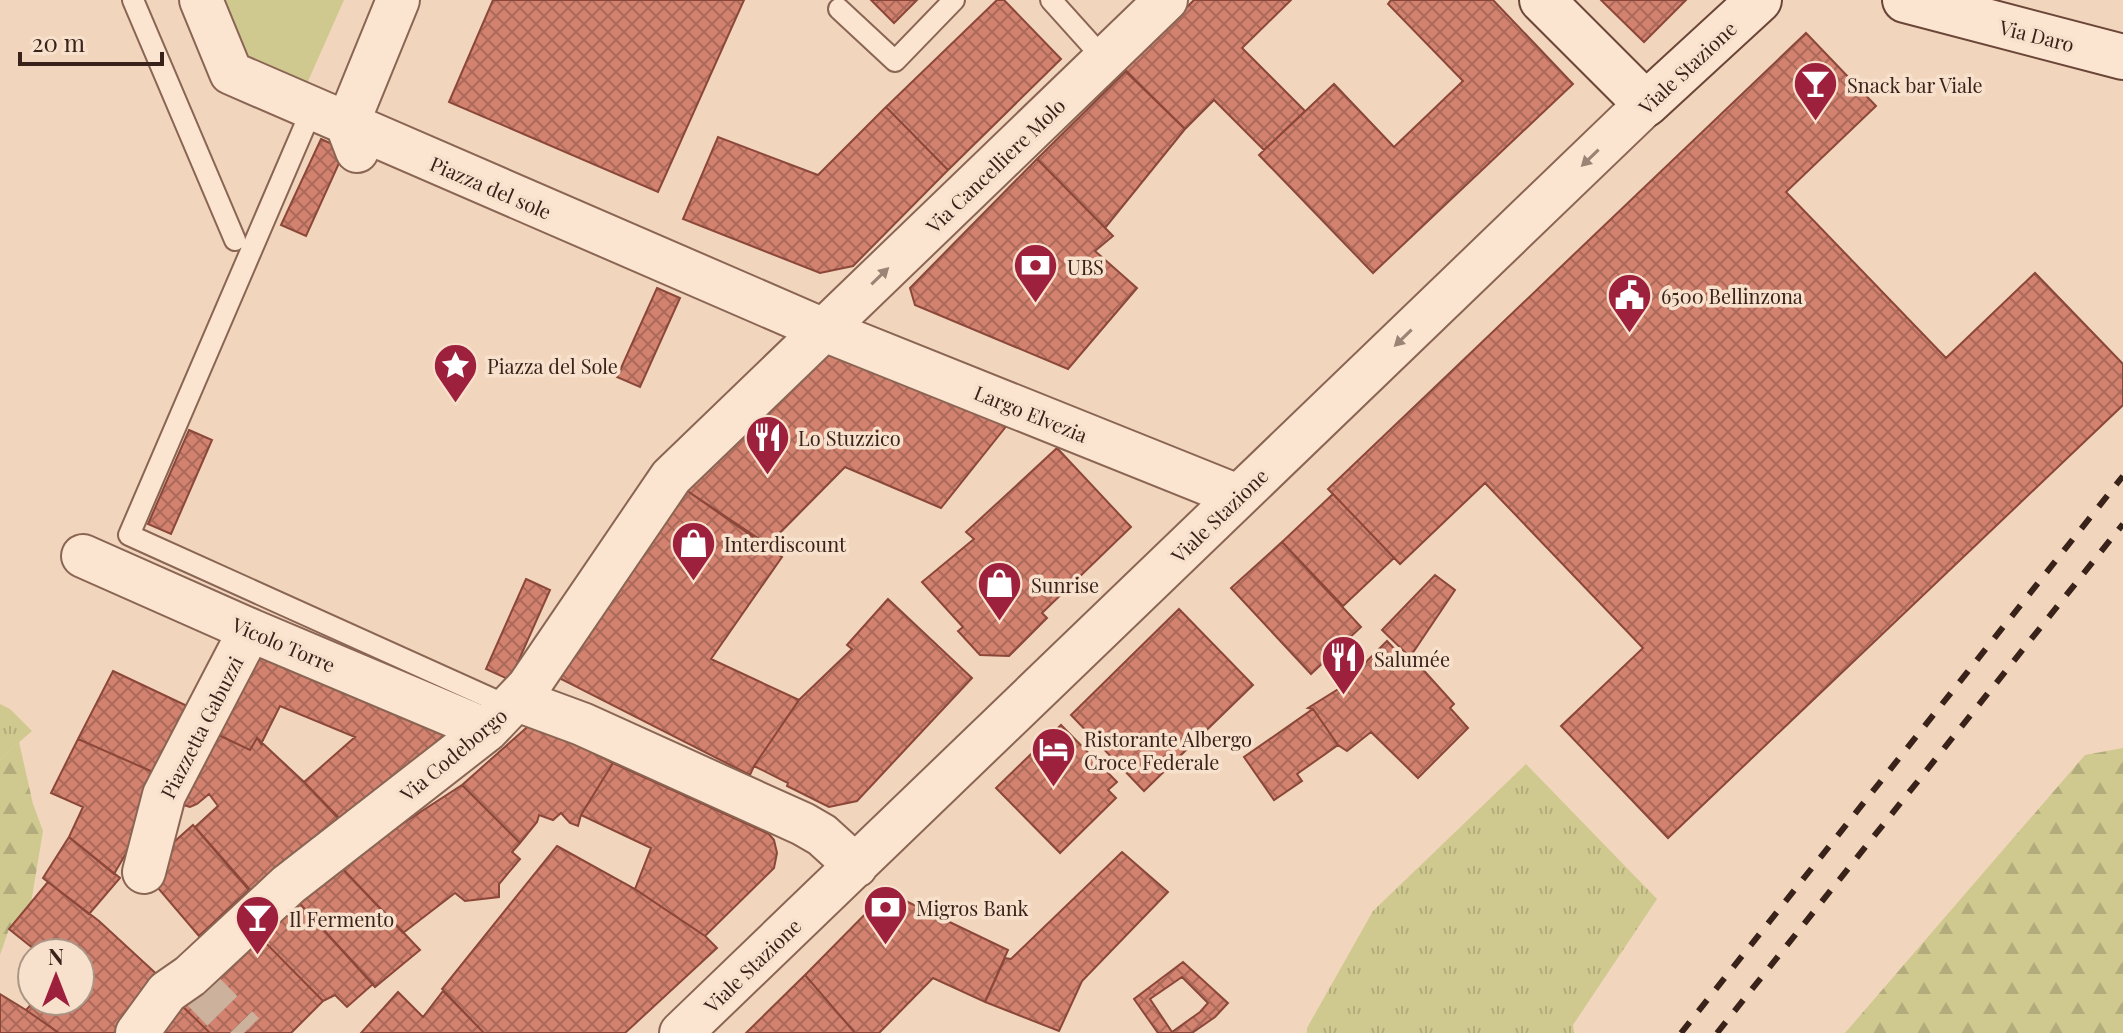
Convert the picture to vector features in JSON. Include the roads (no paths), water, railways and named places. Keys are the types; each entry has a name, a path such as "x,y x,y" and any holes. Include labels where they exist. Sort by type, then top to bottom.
{"street":[{"name":"Piazza del sole","path":"201,0 231,73 339,130 824,330"},
{"path":"339,130 398,0"},
{"name":"Via Cancelliere Molo","path":"824,330 1166,0"},
{"path":"1542,0 1646,104"},
{"name":"Viale Stazione","path":"681,1033 1646,104 1759,0"},
{"name":"Via Daro","path":"1905,0 2123,57"},
{"name":"Largo Elvezia","path":"824,330 1238,496"},
{"name":"Via Codeborgo","path":"137,1033 167,992 191,979 288,885 505,712 528,687 671,477 824,330"},
{"name":"Vicolo Torre","path":"83,556 250,630 505,712 582,724 803,824 822,835 856,866"},
{"name":"Piazzetta Gabuzzi","path":"144,872 164,795 250,630"}],"lane":[{"path":"133,0 235,240"},
{"path":"839,9 895,61 954,0"},
{"path":"1051,0 1105,60"},
{"path":"339,130 129,535 505,712"}],"tunnel":[{"path":"193,981 244,1033"}],"railway":[{"path":"1681,1033 2123,476"},
{"path":"1717,1033 2123,524"}],"place":[{"name":"Snack bar Viale","path":"1816,123"},
{"name":"UBS","path":"1036,305"},
{"name":"6500 Bellinzona","path":"1630,334"},
{"name":"Piazza del Sole","path":"456,404"},
{"name":"Lo Stuzzico","path":"767,476"},
{"name":"Interdiscount","path":"693,582"},
{"name":"Sunrise","path":"1000,623"},
{"name":"Salumée","path":"1343,697"},
{"name":"Ristorante Albergo Croce Federale","path":"1053,789"},
{"name":"Migros Bank","path":"885,946"},
{"name":"Il Fermento","path":"258,957"}]}
